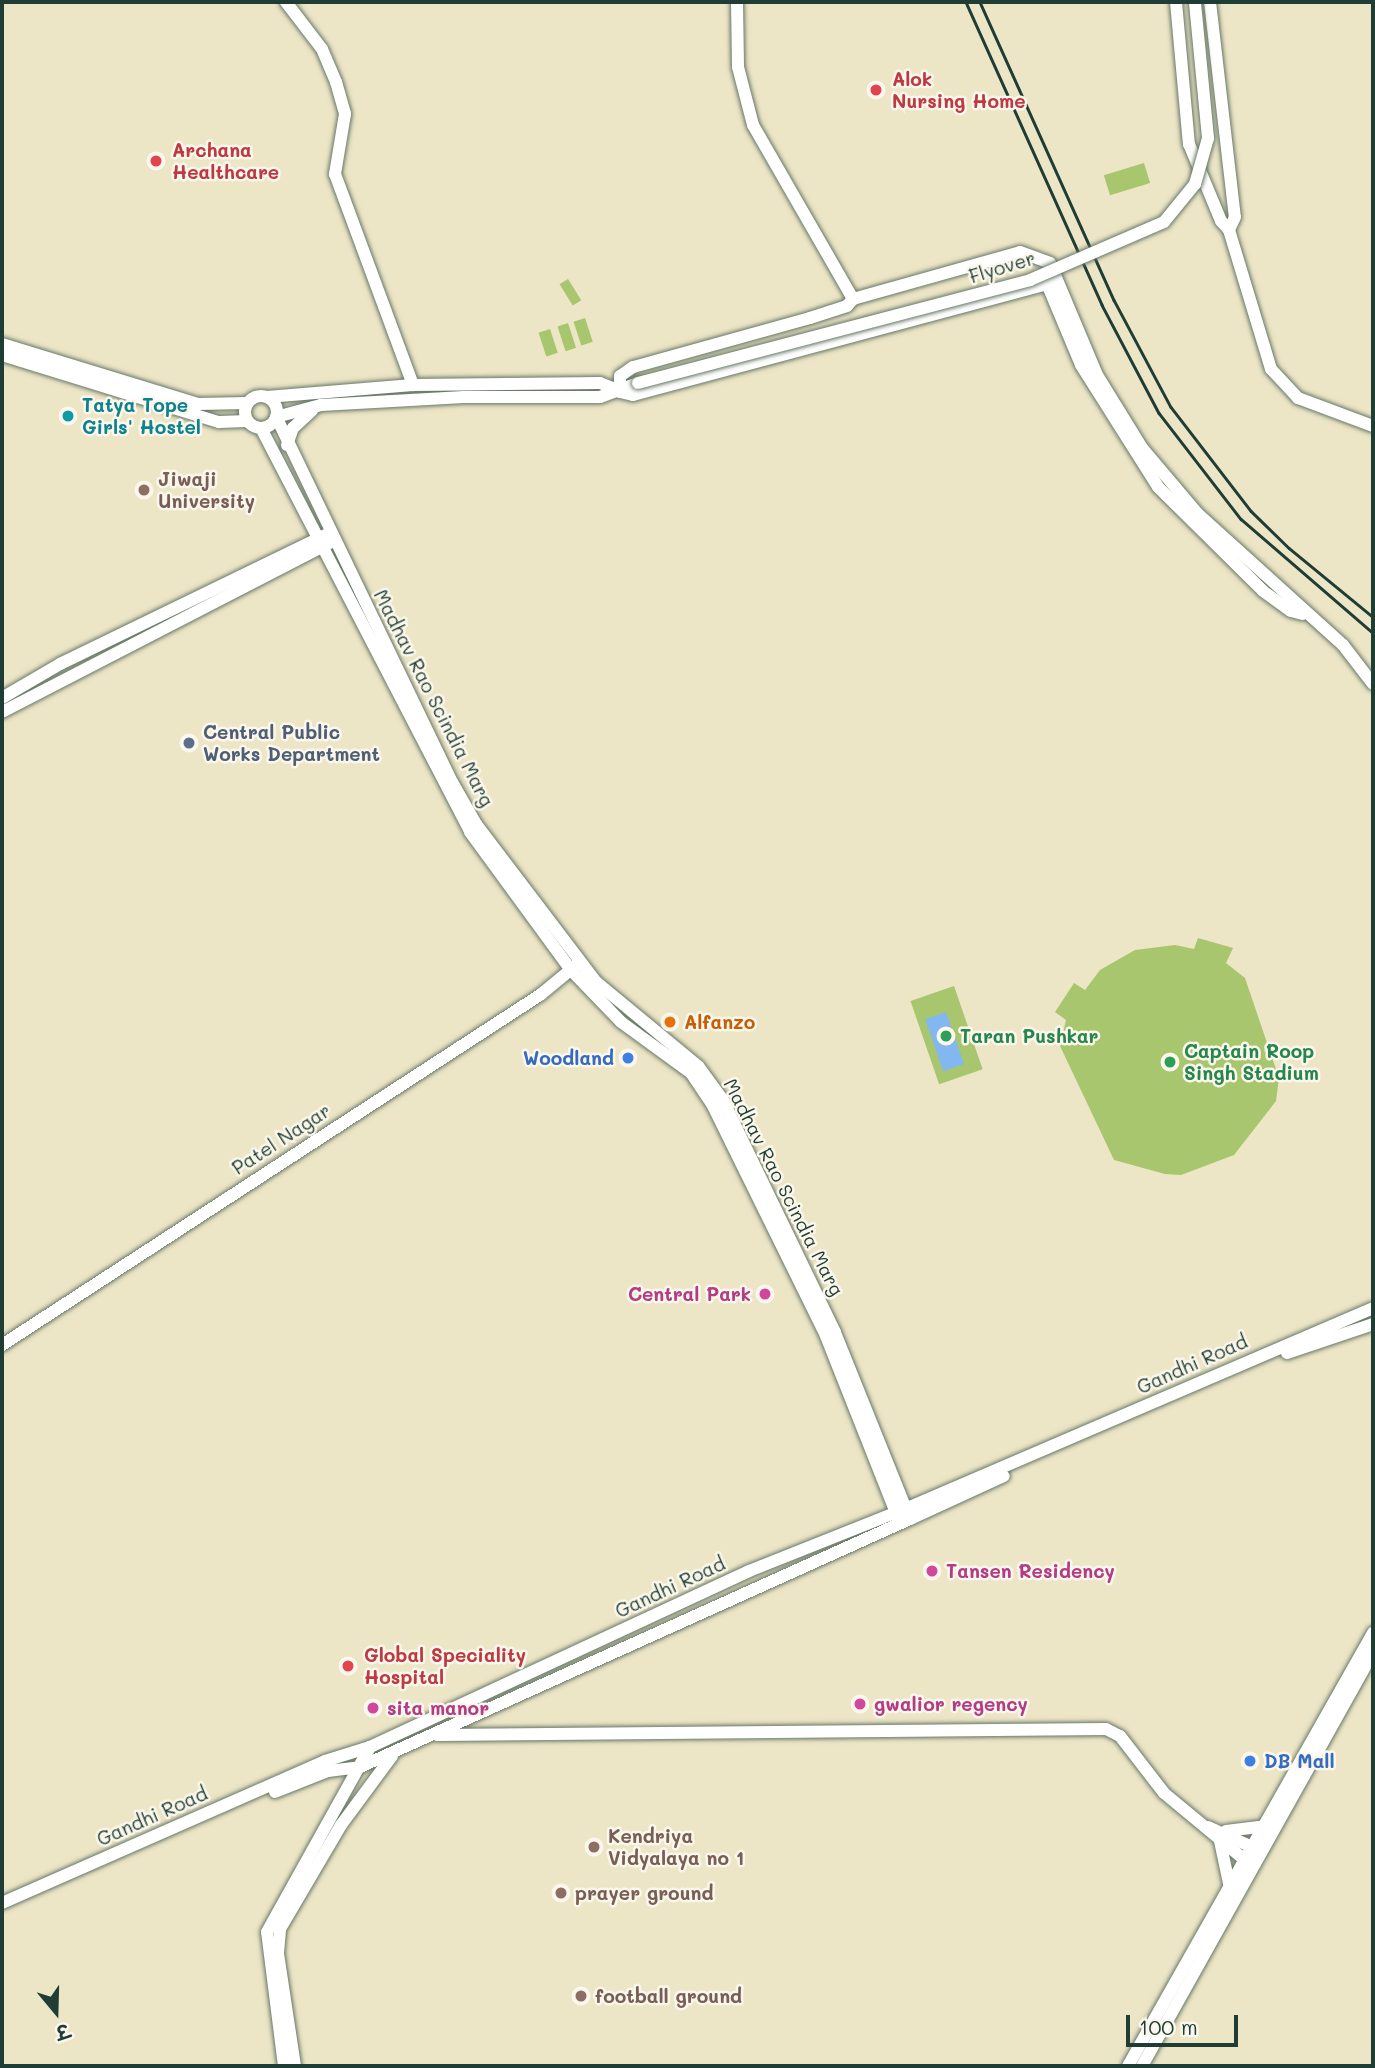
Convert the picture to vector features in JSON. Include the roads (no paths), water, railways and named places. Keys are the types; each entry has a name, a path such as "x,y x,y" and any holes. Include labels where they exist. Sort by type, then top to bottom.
{"main road":[{"path":"286,2 322,49 336,82 345,114 335,174 413,385"},
{"path":"737,2 738,67 753,125 853,299"},
{"path":"1176,2 1189,144 1221,221 1229,230 1271,369 1284,388 1298,398 1373,426"},
{"name":"Flyover","path":"615,388 1030,280 1164,222 1195,184 1208,138 1195,2"},
{"path":"1210,2 1235,217 1229,230"},
{"path":"2,355 215,421 247,421 261,428 276,418 321,405 464,397 600,397 615,388 620,376 633,367 810,318 847,306 853,299 1008,254 1032,253 1041,258 1052,283 1081,365 1158,486 1264,591 1291,611 1303,614 1343,645 1373,684"},
{"path":"2,344 215,407 247,403 256,396 413,385 600,383 615,388 624,395 633,395 1052,283"},
{"path":"267,397 275,405 276,418"},
{"path":"247,403 247,421"},
{"path":"287,445 300,418 321,405"},
{"path":"215,407 215,421"},
{"name":"Madhav Rao Scindia Marg","path":"276,418 327,540"},
{"name":"Madhav Rao Scindia Marg","path":"261,428 327,540 463,803 575,966 621,1021 668,1054 702,1088 826,1336 884,1483 903,1516"},
{"path":"2,698 60,664 327,540"},
{"path":"2,712 327,540"},
{"name":"Madhav Rao Scindia Marg","path":"575,966 629,1014 698,1066 723,1100 835,1332 903,1516"},
{"name":"Patel Nagar","path":"2,1345 540,995 575,966"},
{"name":"Gandhi Road","path":"2,1911 277,1791 394,1754 903,1516 1373,1308"},
{"path":"903,1516 1284,1354 1373,1324"},
{"path":"868,1525 882,1506 884,1483"},
{"name":"Gandhi Road","path":"2,1903 325,1761 403,1733 749,1571 868,1525 903,1516"},
{"path":"1257,1849 1261,1827 1373,1633"},
{"path":"1142,2066 1257,1849 1373,1653"},
{"path":"437,1735 1059,1726 1106,1729 1120,1736 1164,1793 1221,1835 1257,1849"},
{"path":"295,2066 278,1953 280,1929 341,1825 394,1754 403,1733"},
{"path":"284,2066 267,1932 353,1768 370,1747"},
{"path":"1221,1835 1261,1827"},
{"path":"1221,1835 1249,1864"},
{"path":"1221,1835 1230,1888"},
{"path":"1128,2066 1230,1888 1249,1864"}],"water":[{"path":"946,1012 964,1064 943,1071 925,1019"}],"railway":[{"path":"966,2 1102,305 1159,413 1241,519 1373,633"},
{"path":"980,2 1114,300 1171,407 1251,511 1289,548 1373,617"}],"place":[{"name":"Alok Nursing Home","path":"876,90"},
{"name":"Archana Healthcare","path":"156,161"},
{"name":"Tatya Tope Girls' Hostel","path":"68,416"},
{"name":"Jiwaji University","path":"144,490"},
{"name":"Central Public Works Department","path":"189,743"},
{"name":"Alfanzo","path":"670,1022"},
{"name":"Taran Pushkar","path":"946,1036"},
{"name":"Woodland","path":"628,1058"},
{"name":"Captain Roop Singh Stadium","path":"1170,1062"},
{"name":"Central Park","path":"765,1294"},
{"name":"Tansen Residency","path":"932,1571"},
{"name":"Global Speciality Hospital","path":"348,1666"},
{"name":"gwalior regency","path":"860,1704"},
{"name":"sita manor","path":"373,1708"},
{"name":"DB Mall","path":"1250,1761"},
{"name":"Kendriya Vidyalaya no 1","path":"594,1847"},
{"name":"prayer ground","path":"561,1893"},
{"name":"football ground","path":"581,1996"}]}
